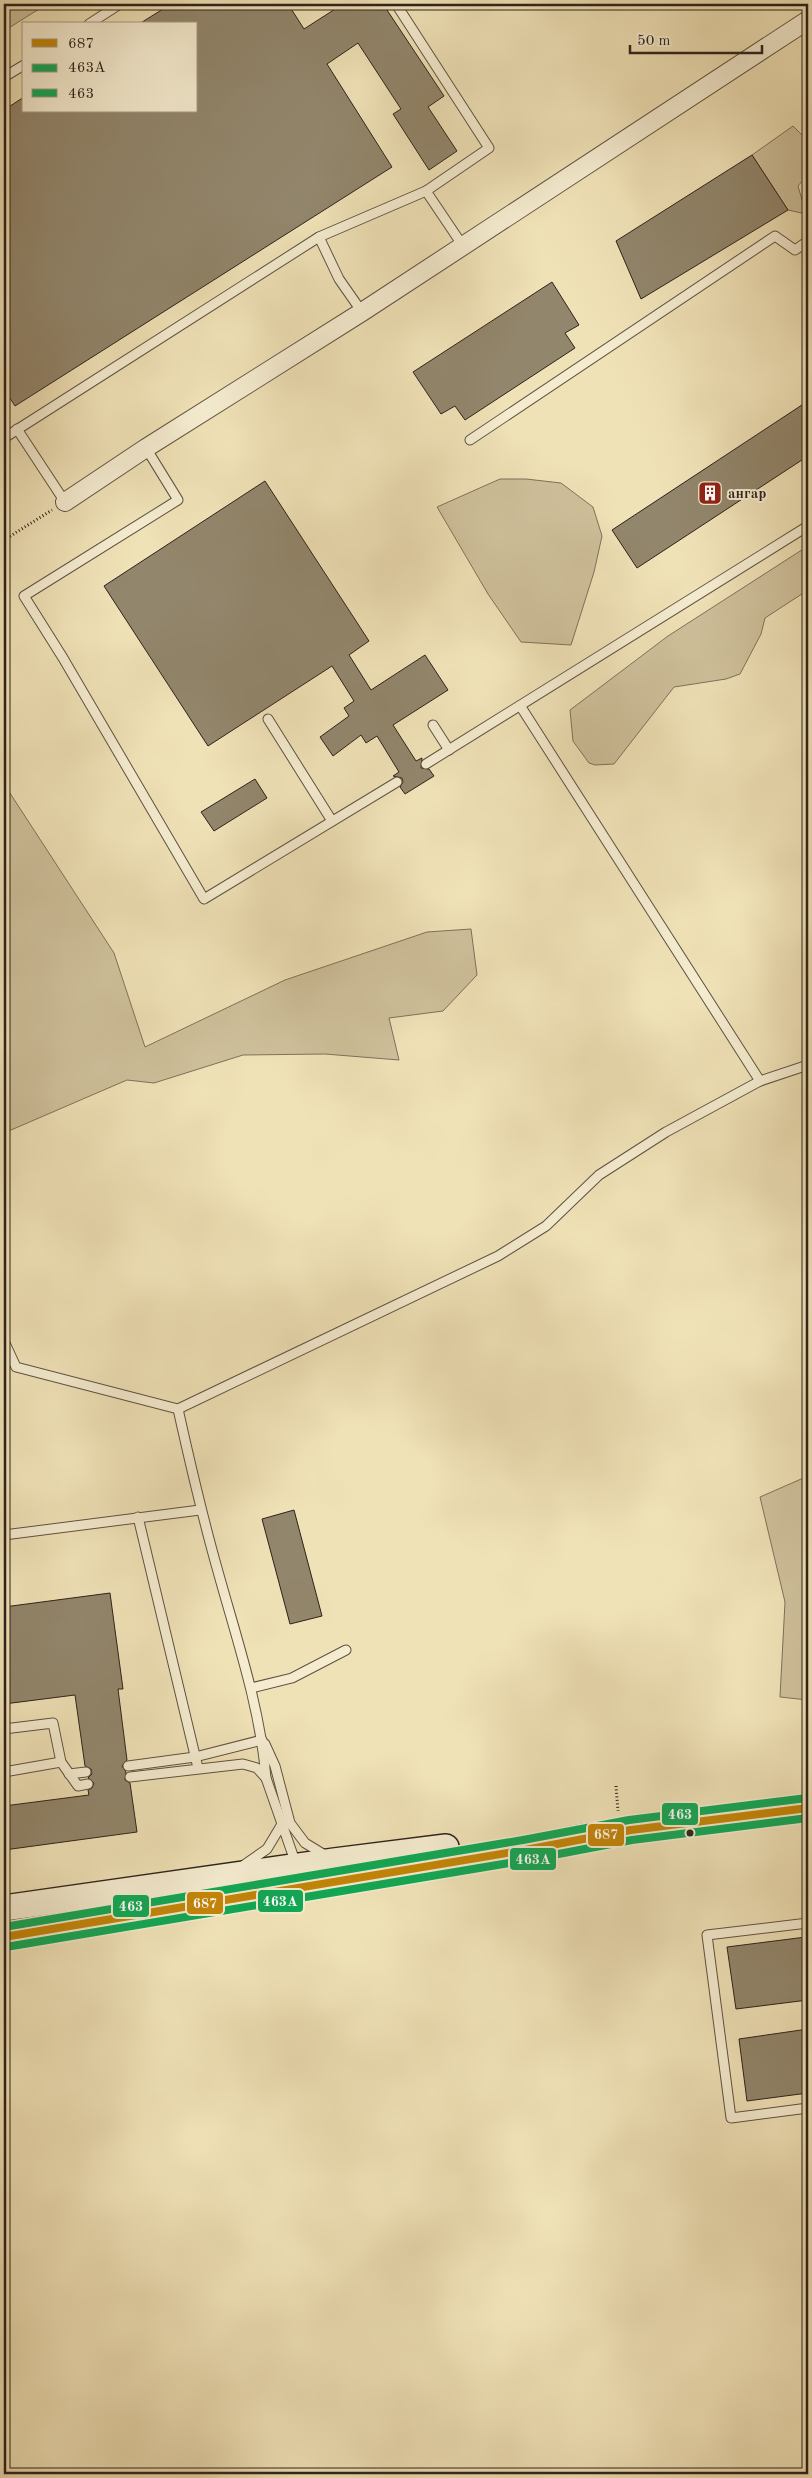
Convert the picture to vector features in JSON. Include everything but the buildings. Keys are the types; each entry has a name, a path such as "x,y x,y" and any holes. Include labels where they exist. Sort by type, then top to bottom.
{"main road":[{"path":"4,1908 216,1877 301,1877 334,1861 525,1838 578,1836 680,1822 808,1808"},
{"path":"4,1936 301,1877 525,1850 578,1836"}],"street":[{"path":"65,502 146,448 362,312 808,20"}],"lane":[{"path":"92,22 120,4"},
{"path":"4,438 319,237 426,192 489,148 396,4"},
{"path":"4,77 22,66"},
{"path":"426,192 463,246"},
{"path":"470,440 775,236 795,250 808,241"},
{"path":"319,237 339,278 362,312"},
{"path":"17,429 65,502"},
{"path":"146,448 178,500 24,596 63,658 204,899 397,782"},
{"path":"426,764 808,526"},
{"path":"521,706 760,1081"},
{"path":"268,719 332,821"},
{"path":"433,725 449,750"},
{"path":"4,1342 16,1367 178,1409 498,1256 546,1226 600,1175 666,1132 760,1081 808,1065"},
{"path":"178,1409 200,1510 251,1688 262,1740 266,1778 301,1877"},
{"path":"4,1535 138,1516 200,1510"},
{"path":"138,1516 198,1768"},
{"path":"251,1688 292,1678 346,1650"},
{"path":"4,1729 53,1723 60,1762 78,1786 88,1784"},
{"path":"128,1766 195,1757 262,1740"},
{"path":"262,1740 275,1766 290,1823 305,1843 334,1861"},
{"path":"4,1772 60,1762"},
{"path":"130,1777 243,1764 257,1768 266,1778"},
{"path":"70,1774 86,1772"},
{"path":"216,1877 250,1862 267,1849 282,1824"},
{"path":"808,1923 707,1935 731,2118 808,2108"}],"path":[{"path":"4,540 65,502"}],"shaded area":[{"path":"4,4 47,4 4,31"},
{"path":"793,126 808,141 808,174 798,186 806,214 788,210 752,155"},
{"path":"500,479 526,479 561,483 593,507 602,536 594,572 571,645 521,642 488,594 437,507"},
{"path":"808,546 808,590 765,618 761,634 740,674 726,679 674,687 614,764 595,765 589,763 573,741 570,710 668,636"},
{"path":"4,784 114,953 145,1047 285,980 427,932 471,929 477,975 443,1011 389,1018 399,1060 325,1054 243,1055 154,1083 127,1080 4,1133"},
{"path":"808,1476 808,1700 780,1697 785,1602 760,1497"}],"transit line":[{"name":"463","path":"4,1927 523,1840 629,1820 807,1798"},
{"name":"687","path":"4,1937 525,1850 631,1830 808,1808"},
{"name":"463А","path":"6,1947 527,1860 632,1840 808,1818"}],"place":[{"name":"ангар","path":"710,493"}]}
